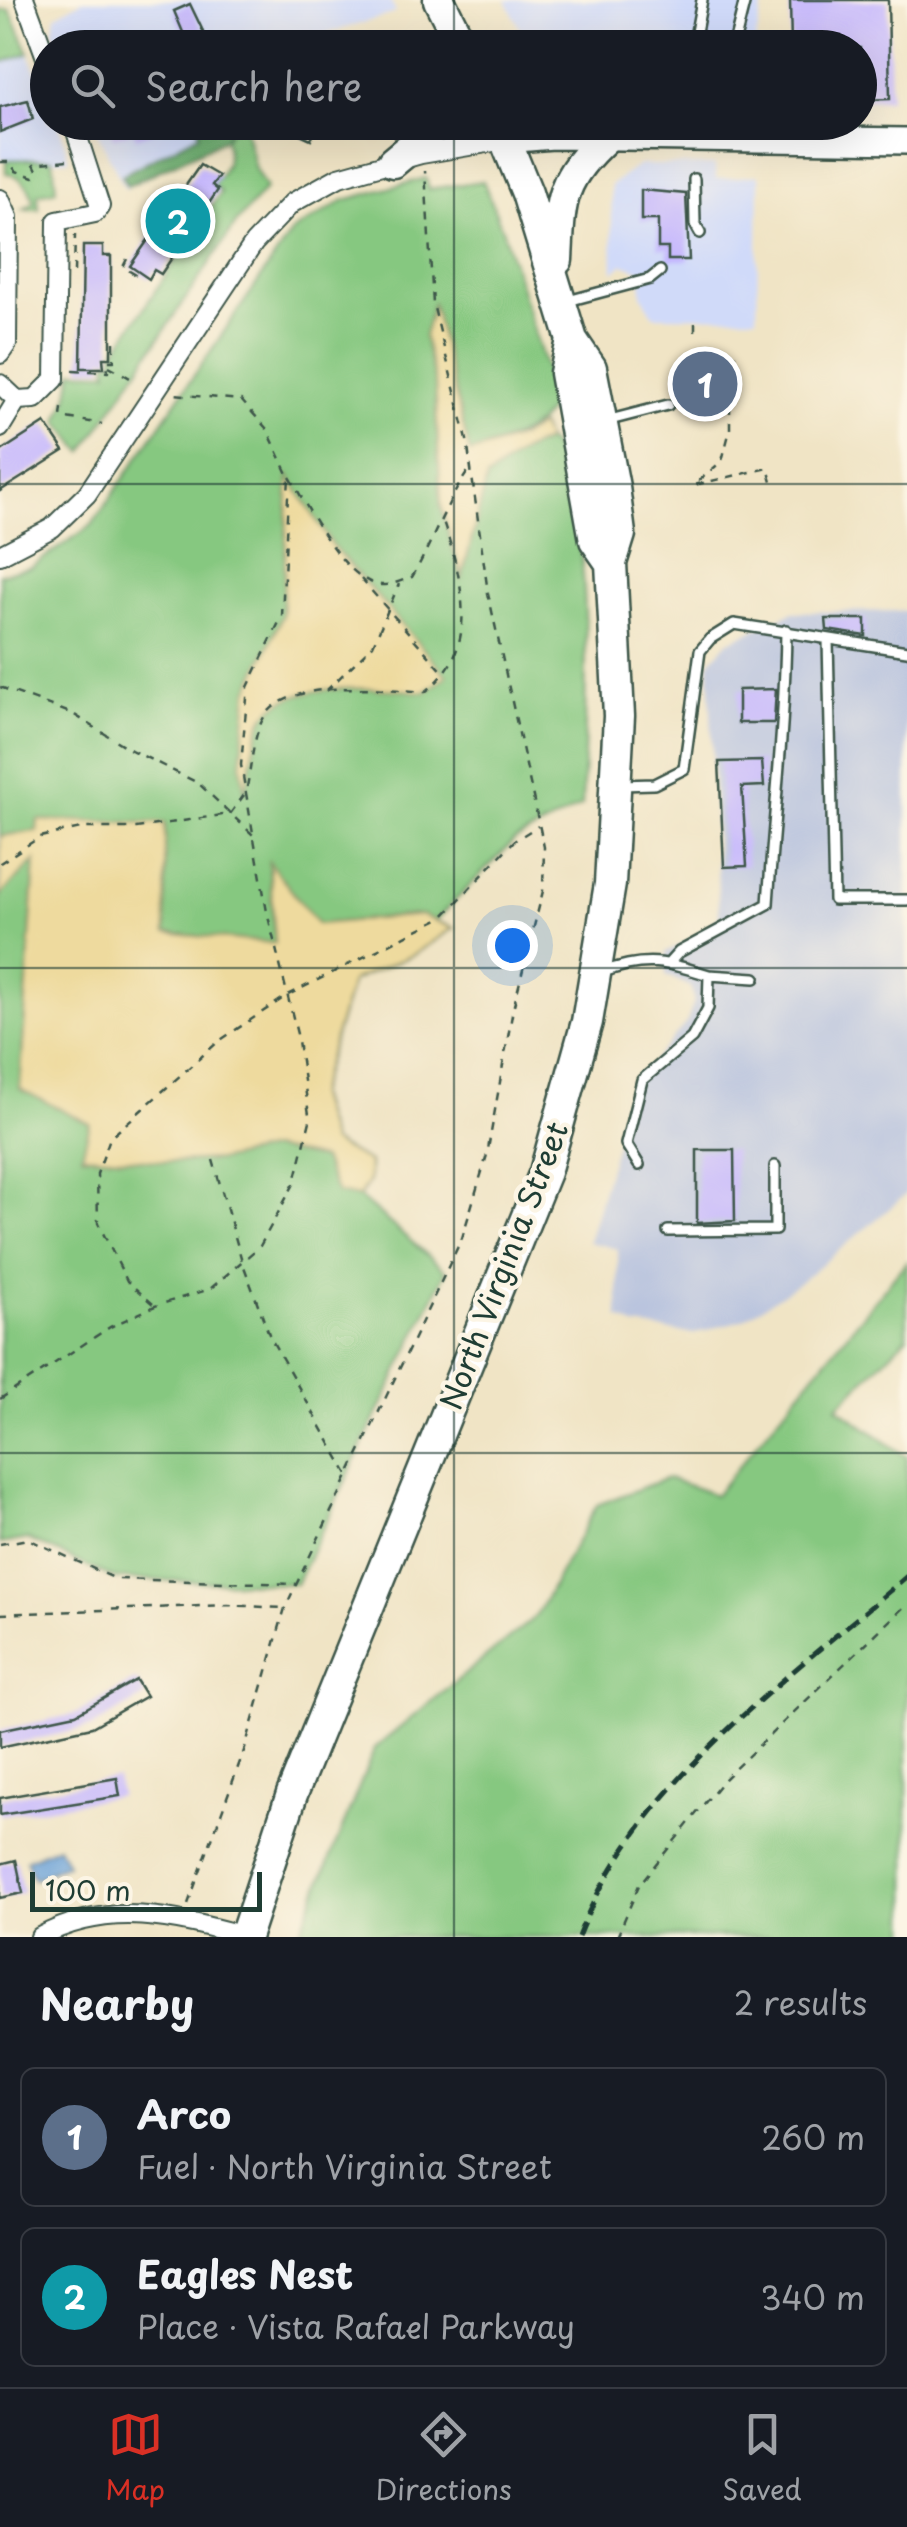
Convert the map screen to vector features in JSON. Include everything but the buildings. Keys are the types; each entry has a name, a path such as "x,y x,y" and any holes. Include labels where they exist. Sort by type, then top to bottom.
{"main road":[{"path":"443,7 455,30"},
{"path":"407,158 424,140"},
{"name":"North Virginia Street","path":"245,1937 292,1794 545,1172 576,1070 610,884 618,786 618,656 611,563 620,534 592,368 572,340 505,140"},
{"path":"559,293 563,189 578,162 603,140"},
{"path":"877,140 907,142"},
{"name":"North Virginia Street","path":"572,340 565,374 595,540 611,563"}],"street":[{"path":"26,0 36,30"},
{"path":"0,428 26,399 56,379 56,221 95,213 100,206 79,140"},
{"path":"0,555 28,543 70,512 269,226 315,188 470,140"},
{"path":"0,199 8,217 7,344 0,354"},
{"path":"0,384 26,399"},
{"path":"40,1937 67,1924 120,1914 183,1920 245,1937"}],"lane":[{"path":"696,30 702,0"},
{"path":"737,30 744,0"},
{"path":"694,179 695,224 700,233"},
{"path":"559,293 650,279 660,271"},
{"path":"603,422 668,405"},
{"path":"618,786 654,784 684,768 700,651 710,639 734,624 907,652"},
{"path":"669,963 679,952 768,904 777,749 786,721 786,630"},
{"path":"828,640 834,900 907,900"},
{"path":"596,975 636,960 669,963 709,975 755,978"},
{"path":"640,1166 626,1144 642,1080 692,1038 708,1008 709,975"},
{"path":"668,1230 775,1230 774,1166"}],"path":[{"path":"183,1920 198,1866 245,1748 285,1608 462,1238 487,1155 513,1009 543,892 544,846 488,594 471,468 432,304 426,239 428,189 407,158"},
{"path":"0,162 9,162 16,171 34,177 38,172 34,164 86,160"},
{"path":"10,178 16,171"},
{"path":"127,258 122,266 136,275"},
{"path":"694,331 695,317"},
{"path":"72,371 108,372 107,361 114,361 114,340"},
{"path":"108,366 132,379"},
{"path":"153,394 241,400 268,429 289,476 332,546 446,676"},
{"path":"730,406 730,430 722,461 694,485 768,468 772,482"},
{"path":"62,408 61,416 102,424"},
{"path":"360,578 383,586 412,578 456,488 471,468"},
{"path":"0,1399 110,1327 155,1306 210,1289 260,1246 295,1182 310,1121 241,766 248,688 282,616 289,476"},
{"path":"0,863 40,837 81,828 136,828 230,814 246,792 263,718 289,696 358,688 425,692 446,676 462,634 462,578 443,521"},
{"path":"325,692 373,644 390,612 400,581"},
{"path":"0,687 74,714 131,750 198,782 254,836"},
{"path":"155,1306 127,1281 98,1222 97,1174 110,1138 219,1041 288,995 443,917 514,841 539,825"},
{"path":"213,1160 242,1261 270,1337 349,1475"},
{"path":"0,1544 28,1538 116,1580 296,1584"},
{"path":"617,1937 638,1886 724,1779 907,1604"},
{"path":"0,1614 228,1605 285,1608"}],"shaded area":[{"path":"82,0 390,0 396,13 338,30 53,30 56,15"},
{"path":"506,0 764,0 758,30 521,30"},
{"path":"29,53 30,140 64,140 69,160 0,160 0,63"},
{"path":"101,140 223,140 125,189"},
{"path":"639,165 715,165 716,179 759,175 757,317 653,316 642,294 641,271 624,264 613,272 611,185"},
{"path":"907,611 907,1194 803,1280 744,1319 694,1334 634,1326 618,1317 618,1249 588,1242 633,1084 687,1022 694,1002 691,987 666,975 666,952 704,933 719,917 709,663 729,641 793,612"}],"green space":[{"path":"0,10 10,10 29,53 0,63"},
{"path":"188,140 223,140 127,186 122,175"},
{"path":"225,140 248,140 255,169 266,188 237,222 83,452 58,421 69,395 73,371 108,372 107,361 114,361 114,353 221,192 212,185 226,164"},
{"path":"53,159 56,190 38,194 39,209 24,209 34,202 33,197 21,179 6,173 6,160"},
{"path":"426,178 429,189 483,181 504,234 556,401 528,430 470,454 432,306 424,336 435,383 441,506 461,576 487,478 523,451 547,441 564,468 575,509 585,614 582,806 514,841 435,921 421,915 318,924 269,864 275,944 166,933 38,821 37,831 0,836 0,574 31,567 92,525 292,232 345,200"},
{"path":"35,859 20,1089 91,1124 82,1155 173,1162 222,1160 271,1149 322,1159 337,1193 359,1197 446,1271 296,1584 116,1579 28,1539 0,1544 0,896"},
{"path":"907,1261 907,1337 837,1407 907,1457 907,1937 298,1937 375,1748 536,1616 597,1505 667,1478 715,1495"}],"sand":[{"path":"433,304 470,453 520,437 540,425 547,441 523,451 487,478 462,578 441,506 435,383 424,336"},
{"path":"289,476 332,545 447,676 425,692 336,689 290,698 273,708 262,722 245,792 241,765 248,691 282,616"},
{"path":"38,820 165,823 166,933 275,943 269,862 318,924 421,915 453,928 413,955 352,981 317,1095 331,1142 369,1162 369,1181 359,1197 337,1193 322,1159 271,1149 222,1160 173,1162 82,1155 90,1124 20,1089 35,861 0,896 0,836 37,831"}],"water":[{"path":"58,1846 67,1864 34,1879 26,1860"}],"railway":[{"path":"578,1937 605,1881 676,1782 765,1696 907,1576"}],"place":[{"name":"Eagles Nest","path":"178,221"},
{"name":"Arco","path":"705,384"}]}
